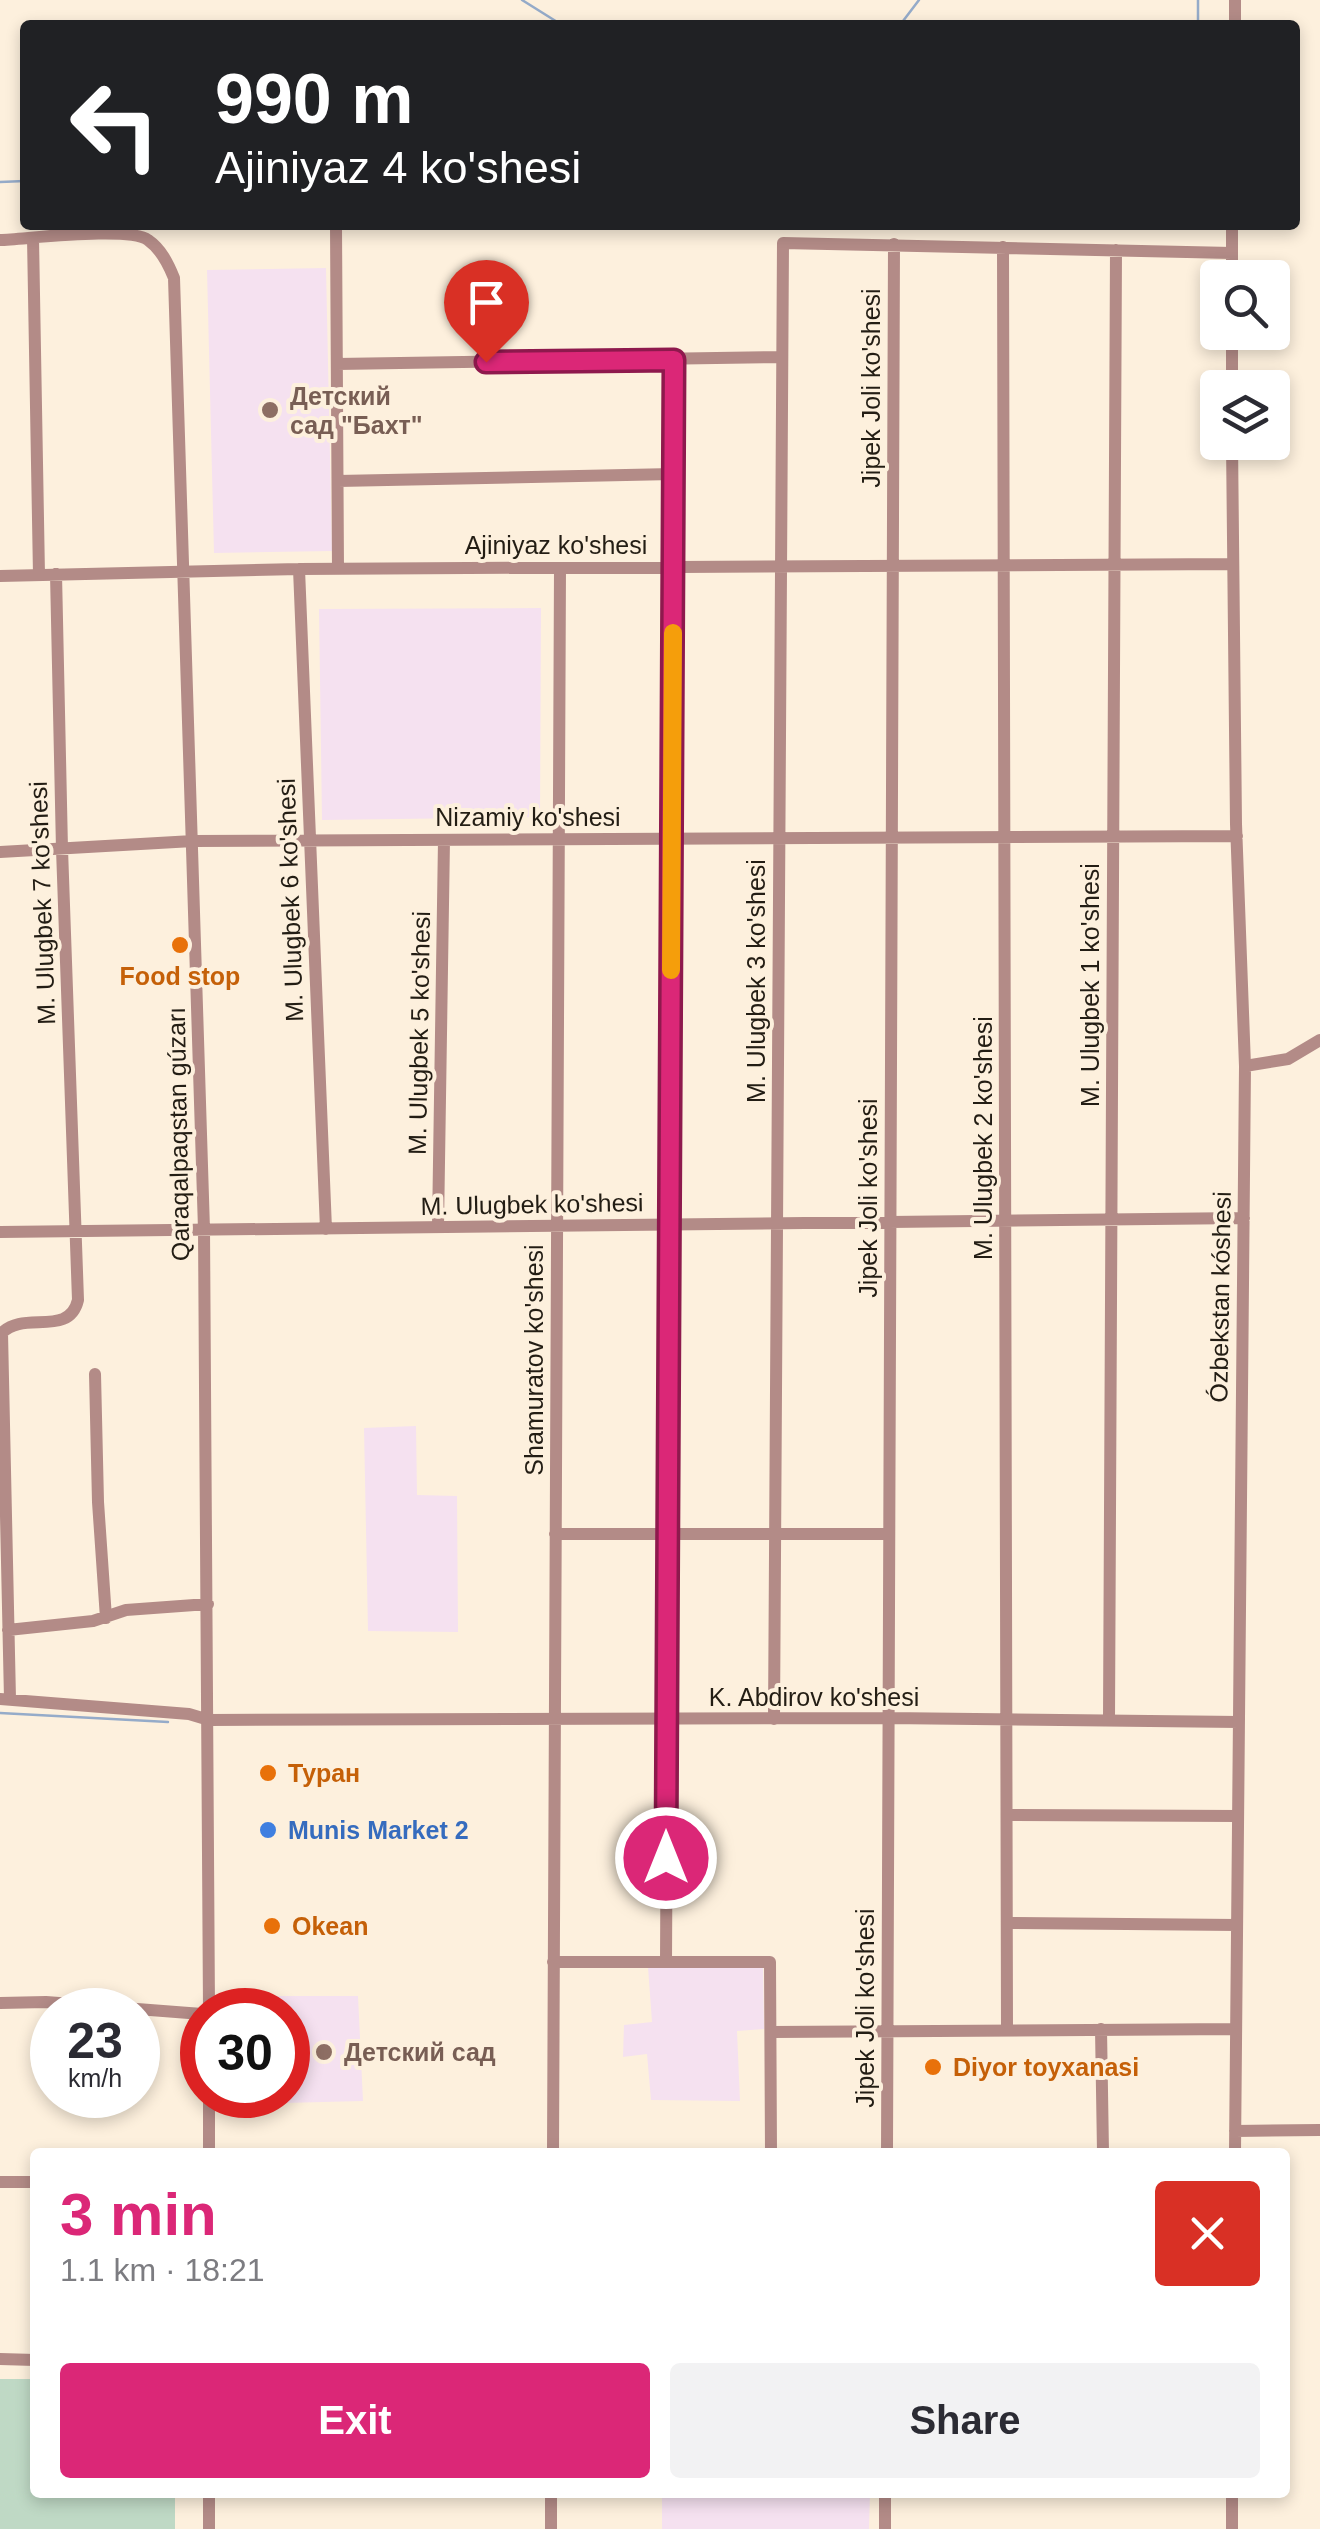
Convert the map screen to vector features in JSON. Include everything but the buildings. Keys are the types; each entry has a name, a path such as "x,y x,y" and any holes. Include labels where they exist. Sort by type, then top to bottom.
{"street":[{"path":"336,230 338,569"},
{"path":"1232,230 1232,260"},
{"name":"Qaraqalpaqstan gúzarı","path":"32,238 124,233 145,238 166,258 174,278 204,1229 209,1988"},
{"path":"0,240 32,238 39,574"},
{"name":"M. Ulugbek 3 ko'shesi","path":"774,1719 783,243 894,244"},
{"path":"894,244 1232,253"},
{"name":"Jipek Joli ko'shesi","path":"886,2148 894,244"},
{"name":"M. Ulugbek 2 ko'shesi","path":"1003,246 1007,2029"},
{"name":"M. Ulugbek 1 ko'shesi","path":"1109,1720 1116,250"},
{"path":"336,364 782,357"},
{"path":"666,1962 674,360"},
{"name":"Ózbekstan kóshesi","path":"1232,460 1237,836 1245,1066 1235,2148"},
{"path":"338,481 673,474"},
{"name":"Ajiniyaz ko'shesi","path":"0,576 299,569 1232,564"},
{"name":"Shamuratov ko'shesi","path":"552,2148 560,568"},
{"name":"M. Ulugbek 6 ko'shesi","path":"299,569 326,1228"},
{"name":"M. Ulugbek 7 ko'shesi","path":"1,1343 2,1333 12,1325 62,1321 76,1310 56,574"},
{"name":"Nizamiy ko'shesi","path":"0,852 194,842 1237,836"},
{"name":"M. Ulugbek 5 ko'shesi","path":"438,1227 444,840"},
{"path":"1245,1066 1288,1059 1320,1040"},
{"name":"M. Ulugbek ko'shesi","path":"0,1232 1244,1218"},
{"path":"1,1343 4,1614 8,1630 5,1699"},
{"path":"95,1374 106,1618"},
{"path":"556,1534 889,1534"},
{"path":"8,1630 106,1618 126,1610 208,1604"},
{"name":"K. Abdirov ko'shesi","path":"5,1699 189,1714 209,1720 555,1722 888,1718 1239,1722"},
{"path":"1006,1815 1238,1816"},
{"path":"1007,1924 1237,1925"},
{"path":"554,1962 770,1962 771,2148"},
{"path":"0,2003 46,2002 180,2012"},
{"path":"1101,2028 1103,2148"},
{"path":"772,2032 1236,2029"},
{"path":"209,2118 209,2148"},
{"path":"1236,2131 1320,2130"},
{"path":"0,2182 30,2182"},
{"path":"0,2360 30,2360"},
{"path":"209,2498 209,2529"},
{"path":"551,2498 551,2529"},
{"path":"885,2498 885,2529"},
{"path":"1232,2498 1232,2529"}],"shaded area":[{"name":"Детский сад \"Бахт\"","path":"326,268 332,551 214,553 207,270"},
{"path":"541,608 540,817 322,820 319,609"},
{"path":"416,1426 417,1495 457,1496 458,1632 368,1631 364,1428"},
{"path":"763,1966 764,2029 737,2031 740,2101 651,2100 647,2054 623,2057 624,2025 652,2022 648,1967"},
{"name":"Детский сад","path":"310,1996 358,1996 363,2101 310,2102"},
{"path":"662,2498 870,2498 869,2529 662,2529"}],"green space":[{"path":"0,2379 30,2379 30,2498 175,2498 175,2529 0,2529"}],"waterway":[{"path":"522,0 554,20"},
{"path":"904,20 919,0"},
{"path":"1198,0 1198,20"},
{"path":"0,182 20,181"},
{"path":"0,1713 168,1722"}],"slow traffic":[{"path":"671,970 673,633"}],"place":[{"name":"Детский сад \"Бахт\"","path":"270,410"},
{"name":"Food stop","path":"180,945"},
{"name":"Туран","path":"268,1773"},
{"name":"Munis Market 2","path":"268,1830"},
{"name":"Okean","path":"272,1926"},
{"name":"Детский сад","path":"324,2052"},
{"name":"Diyor toyxanasi","path":"933,2067"}],"route":[{"path":"486,362 674,360 666,1858"}]}
